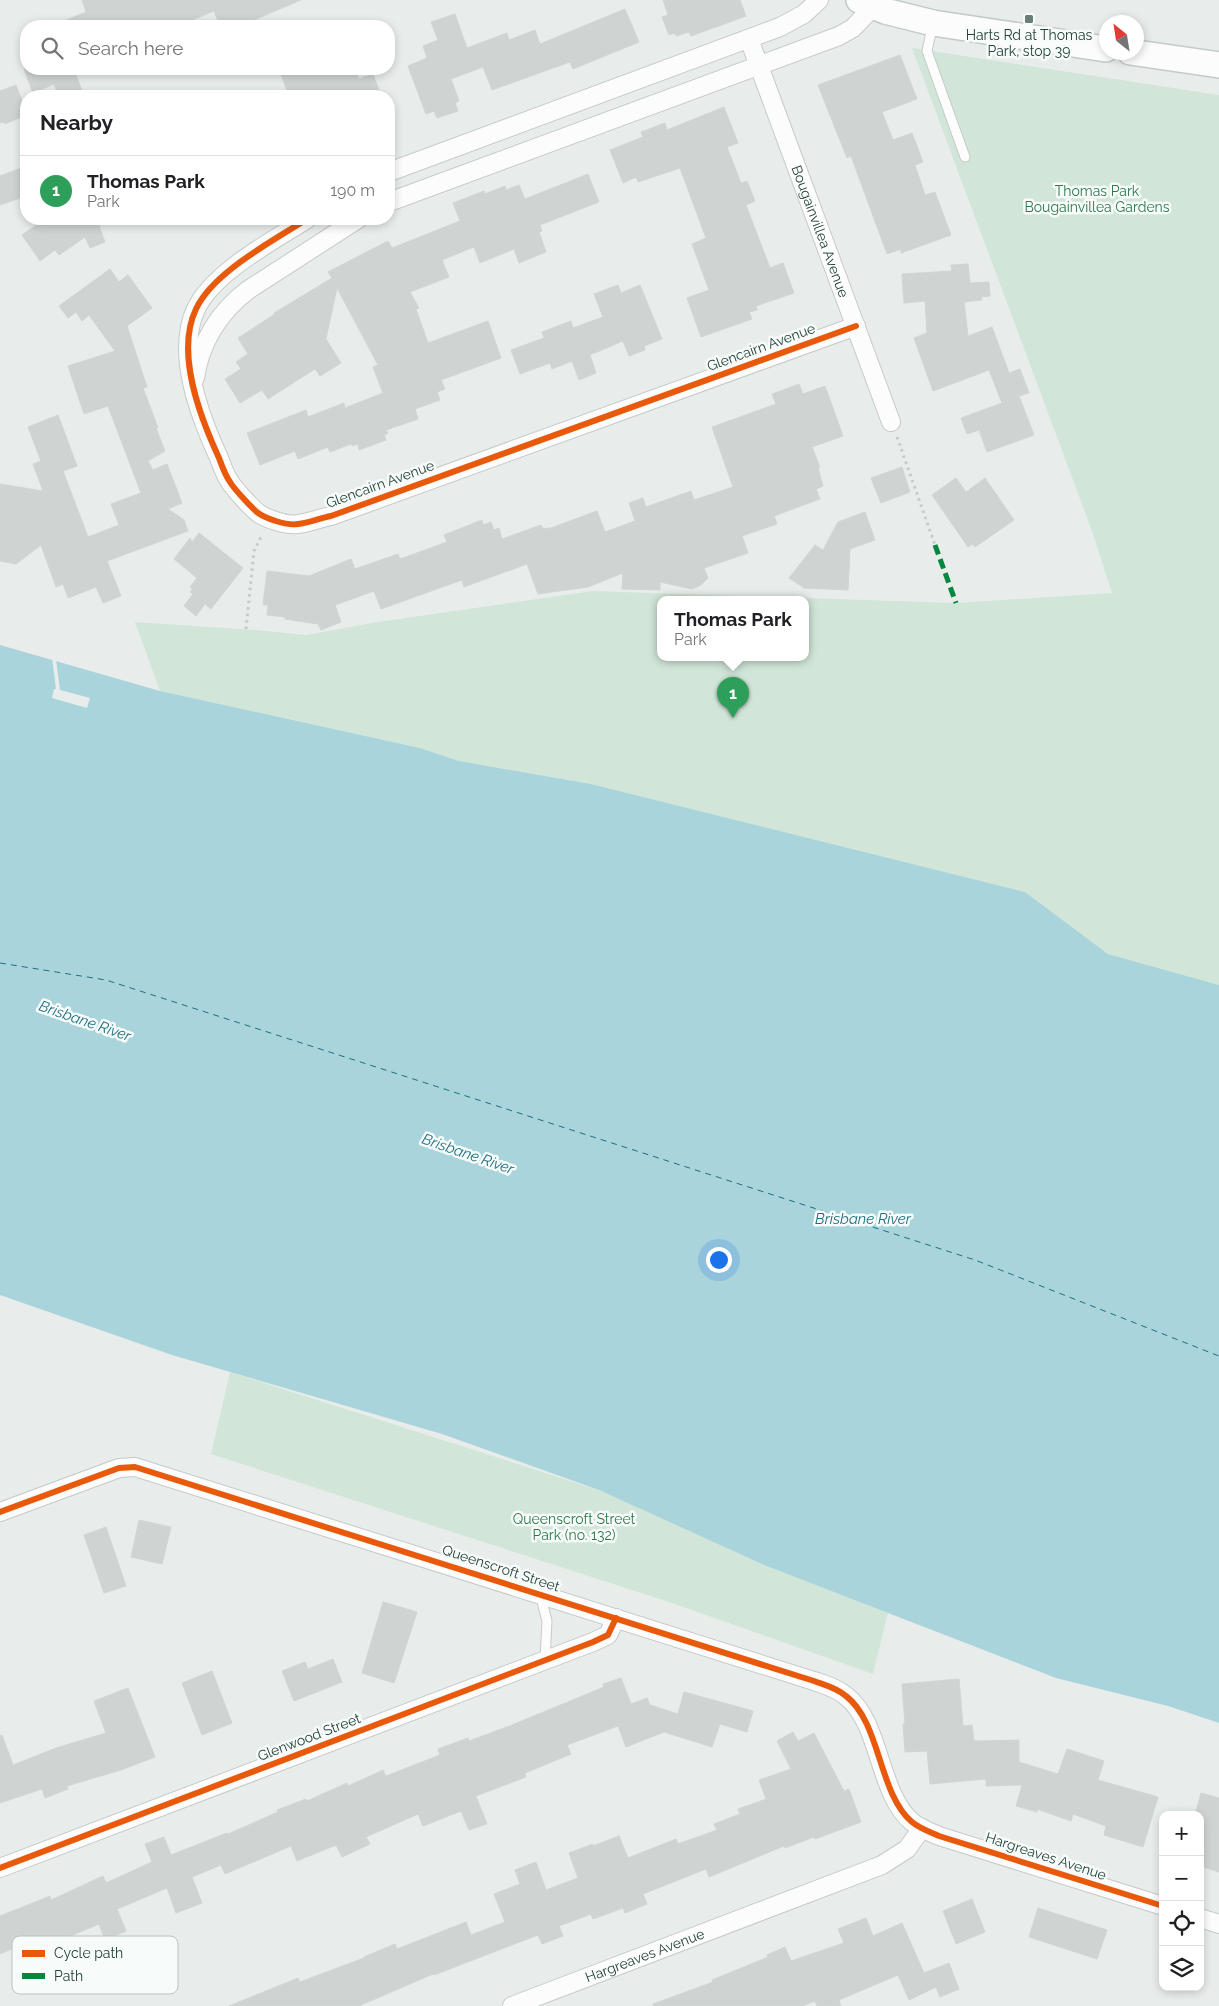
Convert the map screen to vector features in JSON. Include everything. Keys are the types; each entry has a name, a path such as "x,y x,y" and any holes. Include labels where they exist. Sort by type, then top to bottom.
{"street":[{"path":"395,170 749,40 798,18 819,0"},
{"path":"395,200 846,32 853,28 866,3 933,23 1099,48"},
{"name":"Bougainvillea Avenue","path":"749,40 891,422"},
{"path":"1144,54 1219,65"},
{"name":"Glencairn Avenue","path":"298,225 227,272 212,285 201,300 192,318 188,340 190,370 205,428 230,483 258,512 271,519 296,525 331,516 856,326"},
{"name":"Glencairn Avenue","path":"194,389 198,363 203,347 219,319 235,301 248,290 349,225"},
{"name":"Queenscroft Street","path":"0,1512 119,1468 135,1467 814,1681 845,1695 861,1715 897,1802 907,1817 922,1828"},
{"name":"Glenwood Street","path":"0,1868 607,1636 616,1618"},
{"name":"Hargreaves Avenue","path":"512,2006 882,1865 907,1849 922,1828 939,1836 1159,1905"},
{"path":"1204,1919 1219,1924"}],"lane":[{"path":"933,23 927,51 965,157"},
{"path":"540,1594 546,1621 545,1660"}],"path":[{"path":"898,441 935,545"},
{"path":"246,629 254,551 266,528"}],"green space":[{"name":"Thomas Park Bougainvillea Gardens","path":"912,48 1219,95 1219,985 1108,954 1025,892 591,784 459,761 420,748 160,691 135,622 306,635 378,622 593,591 744,596 657,596 657,661 809,661 809,598 956,603 1112,593 1092,531"},
{"name":"Queenscroft Street Park (no. 132)","path":"230,1372 599,1490 764,1565 888,1613 873,1674 669,1602 211,1454"}],"water":[{"name":"Brisbane River","path":"0,645 160,691 420,748 459,761 591,784 1025,892 1108,954 1219,985 1219,1723 1168,1706 1056,1678 764,1565 599,1490 442,1434 172,1355 0,1295"}],"pier":[{"path":"52,657 56,659 60,690 90,698 87,708 52,698 54,689 56,689"}],"building":[{"path":"82,0 301,0 254,20 218,20 214,11 192,20 67,20 86,12"},
{"path":"663,0 740,0 746,16 691,36 689,32 676,36 675,33 669,35 662,17 668,15"},
{"path":"625,9 639,42 573,69 570,62 492,90 483,67 451,79 459,101 455,103 458,111 437,118 434,111 426,114 408,66 427,58 423,46 438,40 431,22 455,14 467,48 507,33 509,40 535,30 540,44"},
{"path":"900,55 917,99 882,112 893,140 912,133 923,162 915,165 925,195 935,192 951,235 901,253 901,249 887,254 851,156 847,158 818,85"},
{"path":"26,75 76,75 82,90 56,90 54,84 40,90 32,90"},
{"path":"281,75 357,75 359,79 373,75 379,90 287,90"},
{"path":"16,85 20,95 20,118 5,124 4,122 0,123 0,91"},
{"path":"724,107 738,143 727,147 741,183 747,181 755,201 746,205 770,268 783,263 794,293 756,306 757,310 749,312 752,319 701,337 687,298 709,290 692,244 706,238 680,168 638,182 636,177 623,183 610,150 643,137 641,132 665,123 667,130"},
{"path":"20,168 20,198 0,205 0,176"},
{"path":"588,174 599,202 540,225 542,231 539,232 546,252 519,263 514,249 480,263 474,247 442,260 449,277 410,292 419,308 416,309 428,343 488,321 501,358 441,380 445,389 437,392 440,400 415,409 418,419 386,430 388,433 384,435 386,440 359,450 358,444 352,446 351,444 330,452 328,447 298,459 295,451 260,465 247,433 306,410 308,417 344,403 345,408 383,393 373,367 378,365 337,288 326,339 341,363 320,376 315,369 268,399 262,390 240,403 225,379 241,369 236,362 248,354 238,338 274,313 332,278 328,272 388,241 392,248 460,221 453,203 484,191 485,194 505,186 506,190 519,185 525,199"},
{"path":"36,225 100,225 99,226 105,242 90,248 85,237 59,255 55,250 40,261 22,235"},
{"path":"968,264 970,283 989,282 990,296 981,297 982,300 964,302 968,336 992,327 1009,373 1020,369 1029,393 1019,396 1034,435 987,452 979,430 967,434 961,418 1002,403 989,370 933,391 914,338 927,333 925,301 904,303 902,274 952,271 951,265"},
{"path":"110,269 119,282 128,275 152,308 127,326 147,387 143,388 165,451 148,461 153,470 167,464 182,503 168,509 184,520 188,531 107,561 121,596 103,603 96,587 68,598 63,584 56,587 41,545 16,564 0,561 0,484 43,491 33,464 41,461 28,427 58,415 77,466 63,471 88,537 119,525 111,504 141,493 108,406 84,414 68,366 115,351 89,315 82,321 76,312 68,318 59,306"},
{"path":"618,285 621,293 640,285 662,339 644,346 645,350 629,356 623,341 590,355 596,373 579,380 572,361 552,369 550,363 520,374 511,350 544,338 542,332 571,321 573,328 603,317 594,294"},
{"path":"799,384 803,394 825,386 843,436 812,447 820,467 818,468 823,486 816,489 820,499 774,516 777,524 742,536 748,553 704,568 708,578 701,585 692,589 660,582 660,590 622,589 623,573 588,587 538,594 527,564 464,587 462,580 381,609 374,591 335,605 341,622 321,630 318,624 267,615 268,605 263,605 267,571 309,576 351,559 355,569 398,554 400,559 447,542 444,535 482,520 483,525 491,522 494,530 499,528 502,539 541,525 543,529 551,528 597,511 605,532 635,521 629,503 643,498 646,507 691,491 694,500 733,487 712,427 776,404 772,394"},
{"path":"902,467 910,492 881,503 871,478"},
{"path":"956,478 966,492 985,478 1014,520 975,547 973,544 968,547 932,495"},
{"path":"865,512 875,540 850,549 848,590 804,588 789,578 815,545 823,550 838,522"},
{"path":"199,533 243,568 211,609 205,604 196,616 184,606 193,594 190,592 193,589 190,587 197,578 174,559 190,538 192,542"},
{"path":"139,1520 171,1527 162,1564 131,1557"},
{"path":"106,1527 126,1586 104,1593 84,1535"},
{"path":"383,1602 417,1612 394,1683 362,1673"},
{"path":"333,1659 342,1682 294,1701 282,1671 305,1662 308,1669"},
{"path":"212,1671 232,1723 202,1735 182,1683"},
{"path":"621,1678 631,1704 647,1698 650,1705 678,1714 684,1692 753,1711 747,1732 720,1724 712,1747 664,1732 626,1747 618,1726 567,1745 571,1754 525,1773 526,1777 476,1796 487,1824 469,1830 461,1811 423,1826 418,1814 366,1837 370,1844 342,1857 336,1845 297,1861 291,1846 225,1874 221,1865 192,1877 202,1903 176,1913 167,1888 117,1909 126,1931 114,1936 104,1936 99,1924 70,1936 12,1936 12,1949 0,1954 0,1916 50,1896 51,1900 103,1876 106,1883 152,1862 145,1844 164,1837 171,1855 228,1834 278,1812 277,1810 306,1799 307,1801 347,1783 348,1786 383,1770 386,1776 440,1755 438,1749 468,1738 469,1741 512,1725 604,1687 603,1684"},
{"path":"959,1679 963,1726 972,1725 974,1741 1019,1740 1019,1762 1058,1774 1067,1749 1104,1761 1098,1780 1158,1797 1143,1847 1104,1835 1106,1826 1073,1814 1071,1821 1037,1809 1037,1812 1016,1806 1022,1785 986,1786 986,1779 930,1784 927,1751 905,1752 902,1684"},
{"path":"128,1688 155,1757 121,1770 67,1786 68,1789 45,1798 42,1789 0,1803 0,1736 2,1735 13,1765 56,1748 106,1733 94,1701"},
{"path":"793,1732 798,1741 814,1733 844,1791 849,1789 861,1822 815,1839 814,1837 785,1848 784,1846 709,1877 706,1869 643,1894 647,1904 625,1913 623,1908 593,1919 591,1914 559,1926 563,1936 542,1944 538,1935 433,1974 359,2006 229,2006 298,1978 300,1982 395,1944 397,1949 466,1922 471,1935 505,1922 494,1894 520,1884 515,1870 536,1862 546,1890 578,1878 569,1853 593,1844 593,1846 619,1836 628,1858 676,1839 678,1844 717,1830 714,1824 740,1814 738,1809 766,1799 759,1780 791,1769 777,1741"},
{"path":"1201,1793 1219,1798 1219,1872 1204,1867 1204,1811 1196,1811"},
{"path":"972,1899 985,1932 956,1944 943,1911"},
{"path":"1038,1908 1107,1930 1097,1959 1029,1937"},
{"path":"866,1918 873,1936 902,1923 924,1973 949,1963 959,1989 940,1997 936,1987 909,2000 898,1975 839,2000 841,2006 817,2006 815,2001 803,2006 653,2006 653,2004 713,1982 712,1980 768,1957 767,1955 785,1947 791,1961 844,1943 838,1929"}],"ferry route":[{"path":"0,963 106,980 975,1260 1219,1356"}],"marked path":[{"path":"935,545 956,603"}],"cycle path":[{"path":"297,225 245,258 216,282 204,295 196,309 190,326 188,345 192,385 204,424 227,476 239,494 258,513 283,523 302,523 331,516 856,326"},
{"path":"0,1512 119,1468 135,1467 814,1681 839,1691 857,1708 873,1740 892,1794 901,1809 915,1824 939,1836 1159,1905"},
{"path":"0,1868 593,1642 608,1635 616,1618"}],"place":[{"name":"Harts Rd at Thomas Park, stop 39","path":"1029,19"},
{"name":"Thomas Park","path":"733,718"}]}
